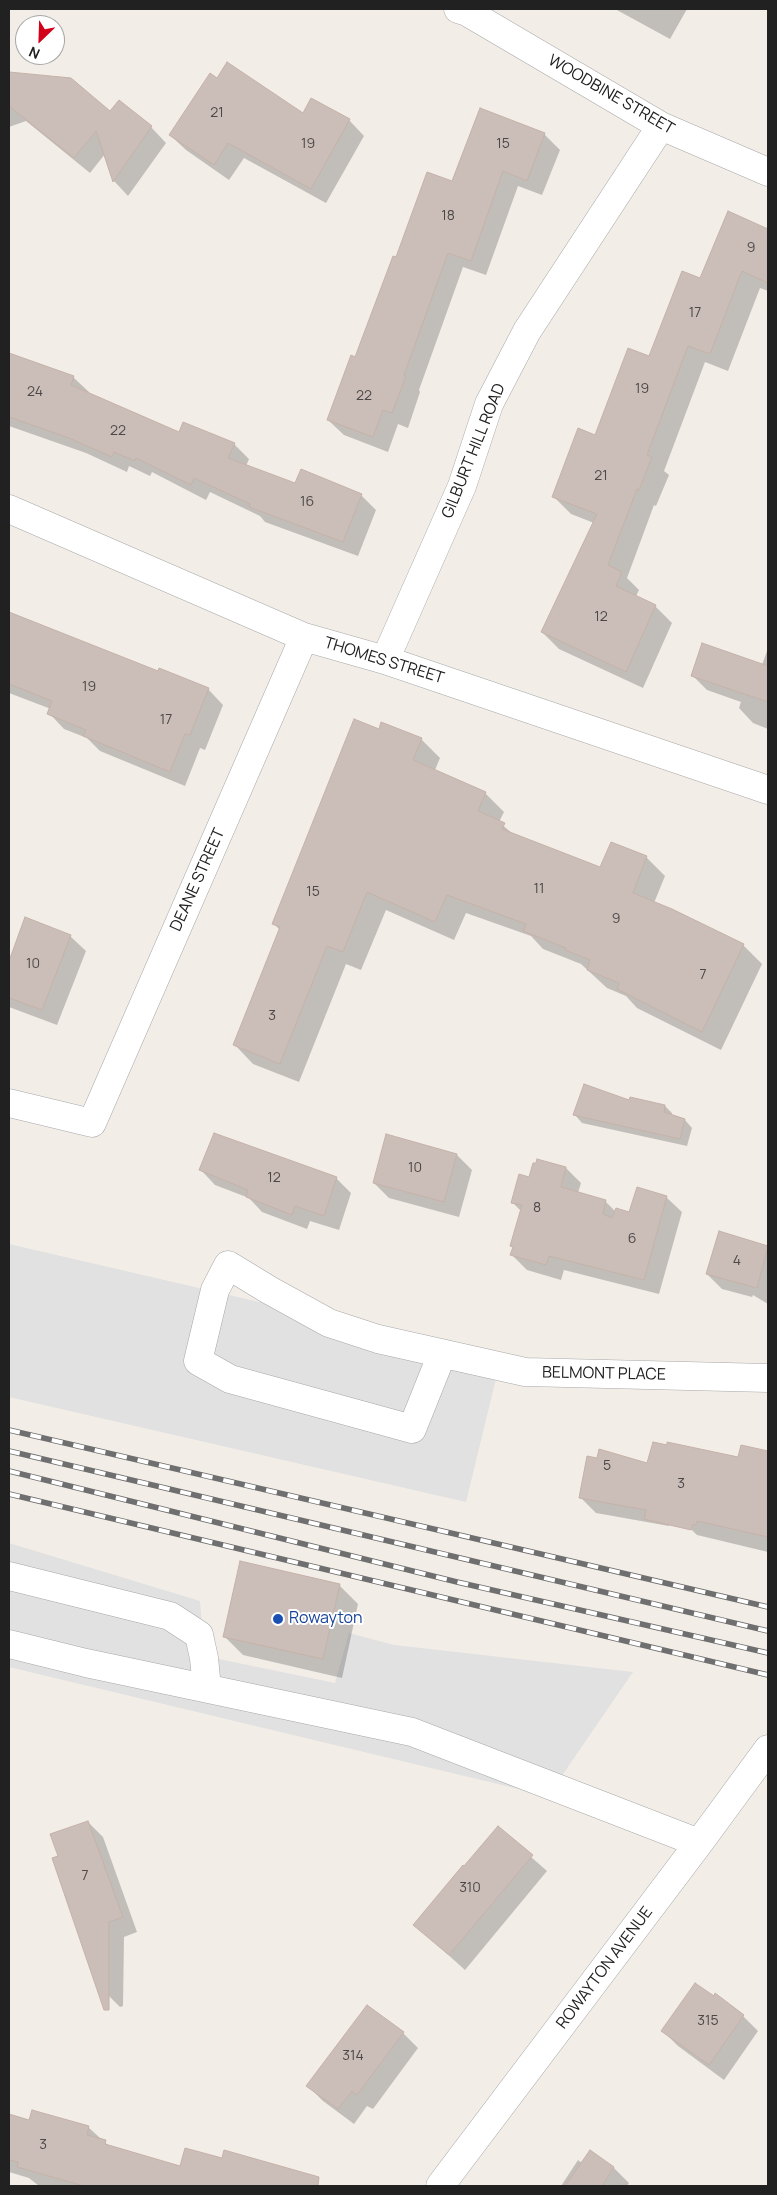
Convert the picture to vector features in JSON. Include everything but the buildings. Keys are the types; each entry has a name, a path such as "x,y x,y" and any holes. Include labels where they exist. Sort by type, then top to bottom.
{"street":[{"name":"WOODBINE STREET","path":"458,9 467,12 661,126 768,172"},
{"name":"GILBURT HILL ROAD","path":"385,660 462,486 489,404 527,331 661,126"},
{"name":"THOMES STREET","path":"9,510 304,637 385,660 768,790"},
{"name":"DEANE STREET","path":"9,1103 92,1123 304,637"},
{"name":"BELMONT PLACE","path":"442,1354 412,1430 230,1378 198,1361 215,1290 228,1265 329,1323 378,1339 525,1372 768,1378"},
{"path":"9,1576 170,1616 199,1635 204,1658 207,1688"},
{"path":"9,1644 86,1663 412,1732 699,1843"},
{"name":"ROWAYTON AVENUE","path":"440,2186 768,1749"}],"shaded area":[{"path":"9,1244 501,1358 466,1502 9,1397"},
{"path":"9,1543 200,1601 204,1656 335,1683 349,1633 394,1645 633,1672 548,1796 9,1667"}],"railway":[{"path":"9,1430 768,1607"},
{"path":"9,1451 768,1631"},
{"path":"9,1471 457,1582 768,1653"},
{"path":"9,1494 768,1675"}],"place":[{"name":"Rowayton","path":"278,1619"}]}
